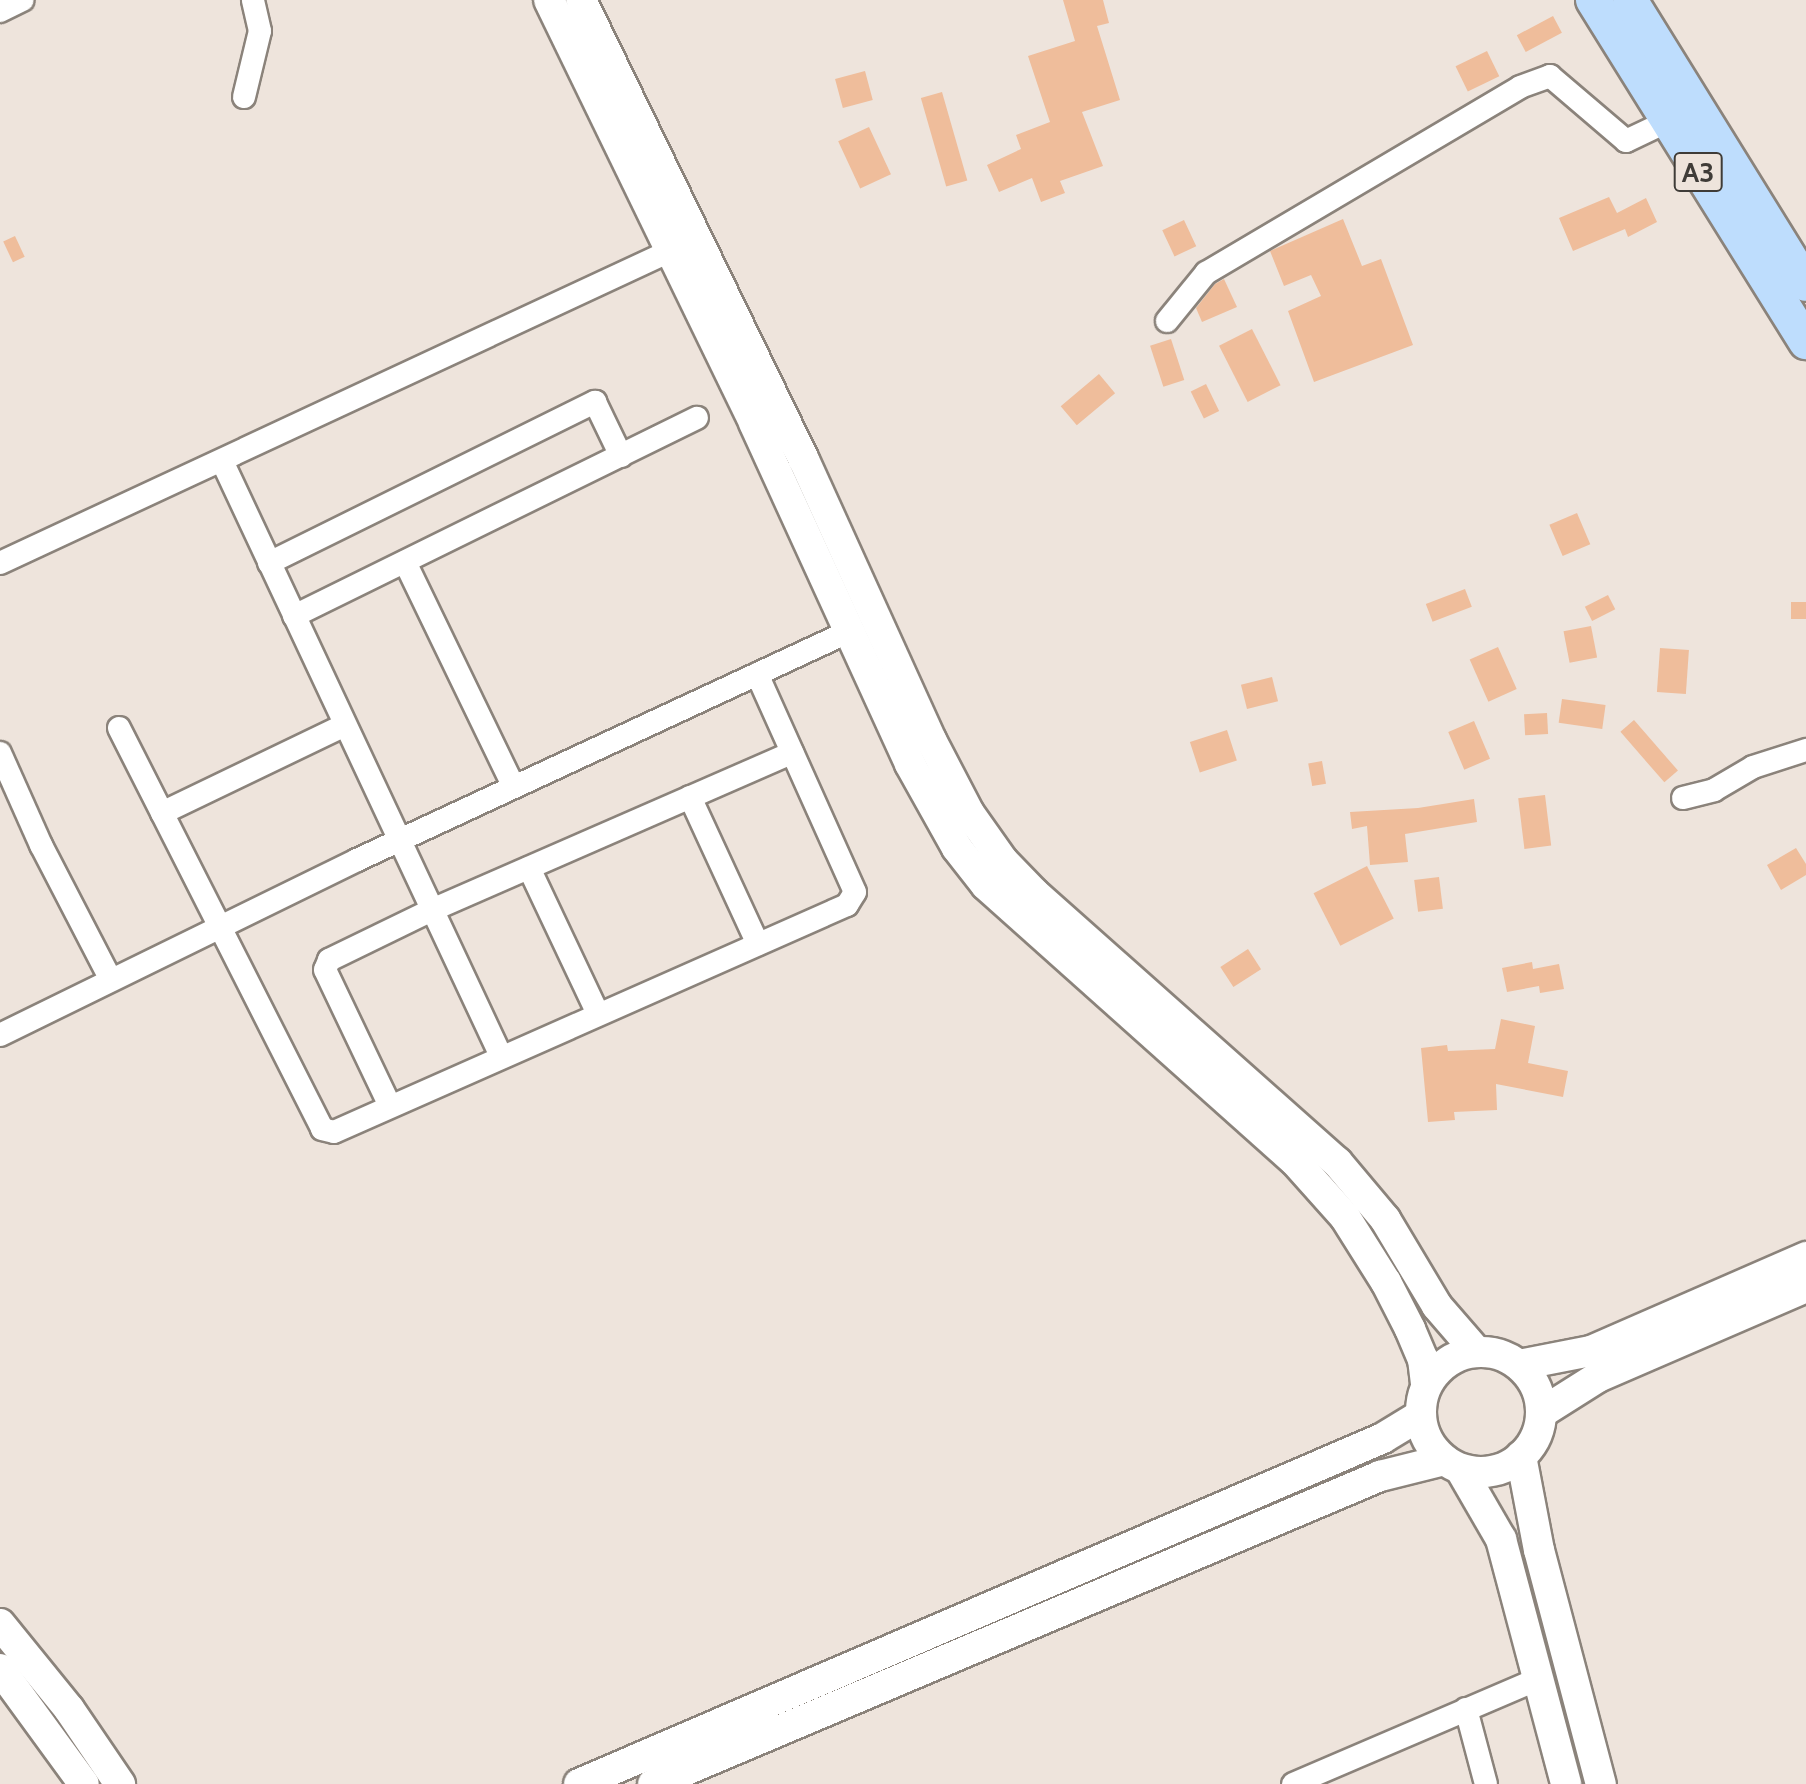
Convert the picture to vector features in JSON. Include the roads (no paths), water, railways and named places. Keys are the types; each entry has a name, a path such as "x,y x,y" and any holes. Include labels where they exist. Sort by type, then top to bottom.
{"main road":[{"name":"A3","path":"1593,0 1666,122 1806,342"},
{"name":"A3","path":"1630,0 1806,284"}],"street":[{"path":"0,11 23,0"},
{"path":"244,97 260,31 253,0"},
{"path":"549,0 804,460 931,740 969,813 1003,861 1035,894 1337,1162 1385,1219 1437,1306 1476,1351"},
{"path":"581,0 850,631 910,764 967,860 1006,903 1295,1161 1345,1217 1410,1329 1423,1359 1426,1385 1421,1415 1430,1445 1453,1465 1501,1539 1566,1784"},
{"path":"1167,321 1206,273 1520,87 1550,76 1626,141 1666,122"},
{"path":"0,563 684,245"},
{"path":"269,563 595,402 621,456"},
{"path":"294,616 697,418"},
{"path":"222,461 501,1056"},
{"path":"405,562 514,787"},
{"path":"0,1035 399,841 850,631"},
{"path":"119,728 322,1129 334,1132 847,905 855,892 757,674"},
{"path":"162,813 345,725"},
{"path":"1683,798 1714,790 1753,767 1806,750"},
{"path":"0,753 41,845 111,980"},
{"path":"390,1106 325,970 329,960 432,910 792,753"},
{"path":"690,797 758,944"},
{"path":"529,868 598,1014"},
{"path":"1519,1365 1591,1351 1806,1257"},
{"path":"1541,1413 1598,1377 1806,1287"},
{"path":"653,1784 1380,1476 1453,1465 1480,1473 1499,1470 1521,1456 1538,1432 1541,1413 1539,1395 1519,1365 1506,1357 1476,1351 1456,1356 1438,1368 1426,1385"},
{"path":"579,1784 1383,1438 1421,1415"},
{"path":"1521,1456 1539,1550 1601,1784"},
{"path":"0,1624 69,1709 120,1784"},
{"path":"0,1669 84,1784"},
{"path":"1293,1784 1538,1679"},
{"path":"1466,1709 1486,1784"}]}
